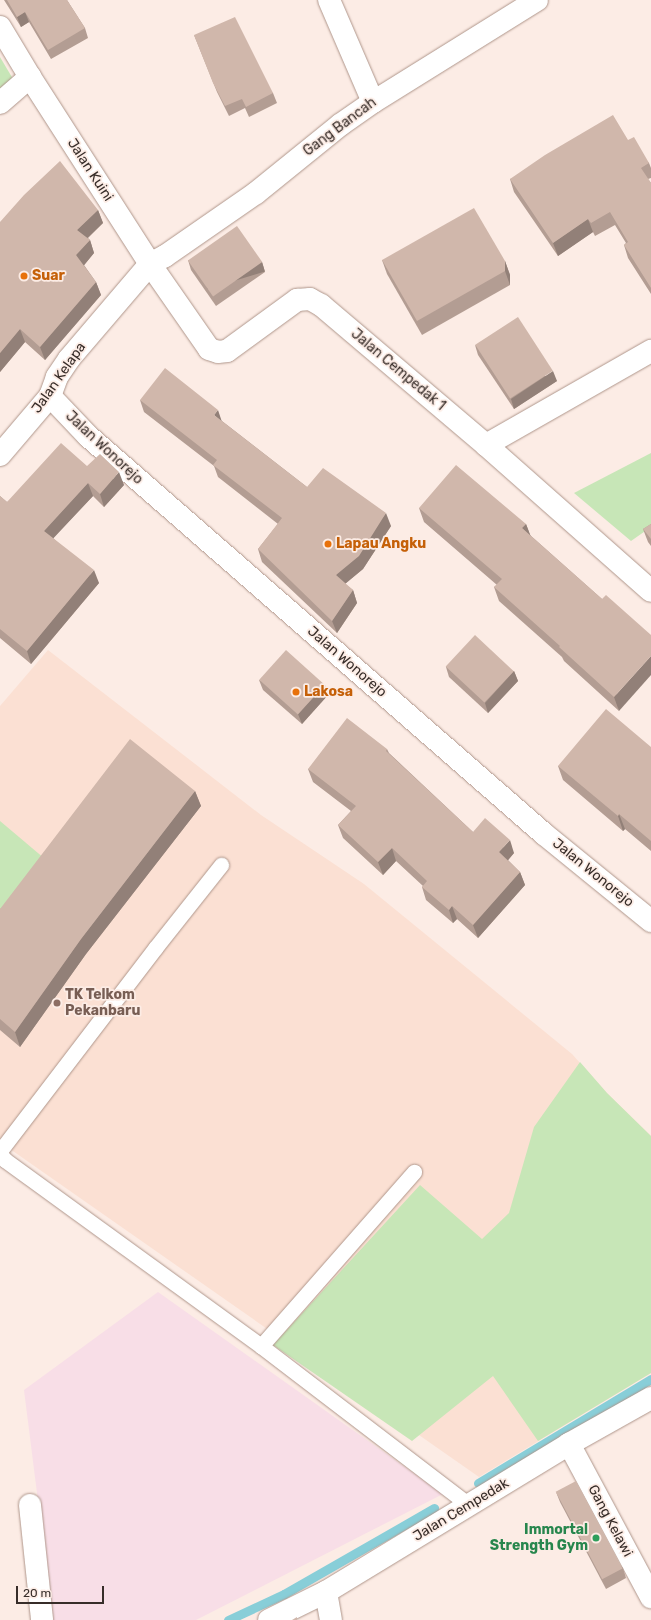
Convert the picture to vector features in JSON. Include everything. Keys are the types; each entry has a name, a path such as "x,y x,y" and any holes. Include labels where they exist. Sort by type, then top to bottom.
{"street":[{"path":"329,0 372,102"},
{"name":"Gang Bancah","path":"150,264 166,256 256,194 340,125 372,102 537,0"},
{"name":"Jalan Kuini","path":"0,27 30,77 150,264"},
{"path":"0,103 30,77"},
{"name":"Jalan Kelapa","path":"0,455 50,396 57,377 69,359 150,264"},
{"name":"Jalan Cempedak 1","path":"150,264 209,349 218,352 227,351 297,300 310,299 321,305 486,445 651,591"},
{"path":"486,445 651,351"},
{"name":"Jalan Wonorejo","path":"50,396 88,436 544,834 651,921"},
{"name":"Jalan Cempedak","path":"269,1620 326,1592 470,1506 569,1444 651,1398"},
{"name":"Gang Kelawi","path":"569,1444 651,1597"},
{"path":"30,1505 42,1620"},
{"path":"326,1592 331,1620"}],"lane":[{"path":"221,865 151,953 0,1152 5,1160 261,1346 470,1506"},
{"path":"261,1346 414,1172"}],"shaded area":[{"path":"48,650 261,815 364,884 572,1054 607,1093 651,1136 651,1373 479,1477 0,1142 0,706"},
{"path":"158,1292 443,1494 196,1620 53,1620 24,1390"}],"green space":[{"path":"0,57 16,84 0,97"},
{"path":"651,453 651,527 631,541 574,493"},
{"path":"0,821 51,864 0,931"},
{"path":"580,1062 607,1093 651,1136 651,1373 538,1441 493,1376 412,1441 273,1345 420,1185 482,1239 509,1213 534,1127"}],"building":[{"path":"7,0 67,0 85,28 48,50 25,12 17,17"},
{"path":"235,17 273,93 246,107 242,99 225,106 213,83 194,35"},
{"path":"613,115 628,140 634,137 649,163 641,168 651,183 651,288 624,245 628,242 610,212 591,223 588,219 553,243 510,179 545,155"},
{"path":"60,161 98,210 77,230 90,240 76,255 96,282 40,347 20,329 0,353 0,222 24,195"},
{"path":"474,208 505,261 505,271 417,321 382,260"},
{"path":"237,226 262,262 213,296 188,260"},
{"path":"518,317 553,371 510,398 475,345"},
{"path":"165,368 218,410 214,415 307,487 323,468 386,513 359,556 336,575 353,590 332,621 258,549 282,518 213,465 217,460 140,400"},
{"path":"61,443 87,466 100,454 119,472 100,494 88,483 44,531 94,570 27,651 0,629 0,496 7,502"},
{"path":"456,465 526,524 522,528 602,599 606,595 651,635 651,656 614,697 494,587 502,579 419,508"},
{"path":"651,524 651,539 643,529"},
{"path":"475,635 514,671 484,703 446,666"},
{"name":"Lakosa","path":"286,650 325,685 298,715 259,680"},
{"path":"606,709 651,747 651,841 619,814 618,816 558,766"},
{"path":"347,718 387,749 386,751 473,832 485,818 510,840 499,852 520,872 473,925 452,906 449,910 422,887 427,881 392,848 378,862 338,825 356,806 308,769"},
{"path":"130,739 195,791 81,939 15,1032 0,1019 0,909"},
{"name":"Immortal Strength Gym","path":"576,1481 622,1568 602,1579 556,1492"}],"waterway":[{"path":"478,1483 651,1379"},
{"path":"228,1620 284,1594 434,1508"}],"place":[{"name":"Suar","path":"24,276"},
{"name":"Lapau Angku","path":"328,544"},
{"name":"Lakosa","path":"296,692"},
{"name":"TK Telkom Pekanbaru","path":"57,1003"},
{"name":"Immortal Strength Gym","path":"596,1538"}]}
